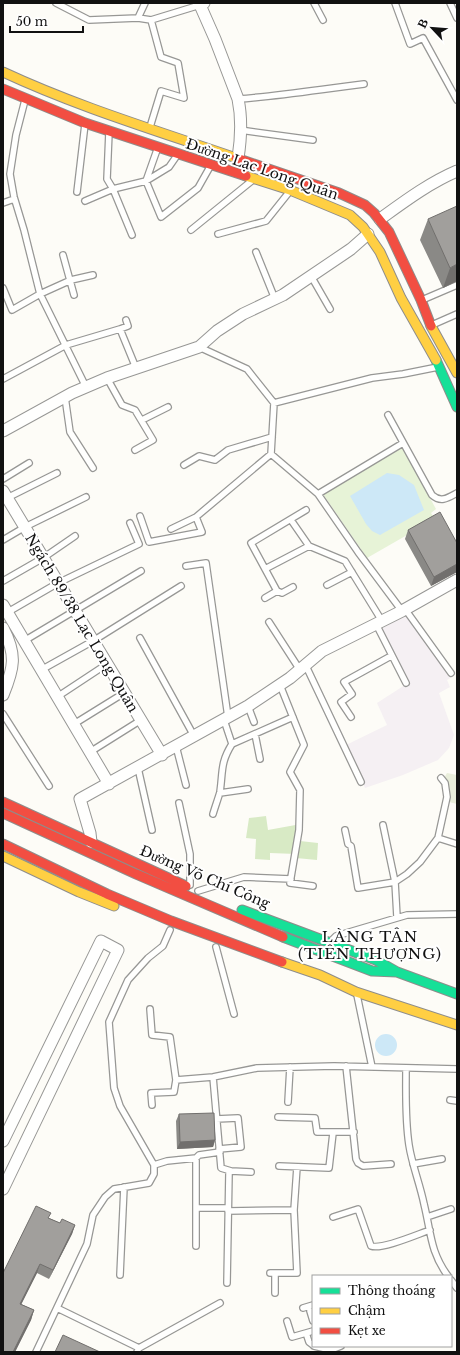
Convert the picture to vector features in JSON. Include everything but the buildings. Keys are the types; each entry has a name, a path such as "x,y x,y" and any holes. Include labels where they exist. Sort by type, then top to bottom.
{"main road":[{"name":"Đường Lạc Long Quân","path":"3,72 35,87 149,129 339,193 365,205 380,219 389,232 431,325 456,367"},
{"name":"Đường Lạc Long Quân","path":"3,89 85,123 290,190 357,220 380,252 401,298 440,367 453,384 457,407"},
{"path":"209,164 211,149"},
{"name":"Đường Võ Chí Công","path":"3,802 251,914 333,940 376,960 397,972 457,994"},
{"name":"Đường Võ Chí Công","path":"3,813 136,874 249,923 372,970 397,972"},
{"path":"3,844 107,894 164,918 228,943 320,974 341,986 356,992 457,1025"},
{"path":"3,856 79,892 216,948 313,983 341,986"}],"street":[{"path":"202,4 238,99 240,108 241,144 238,158"},
{"path":"380,219 424,188 457,171"},
{"path":"3,431 65,397 107,378 199,347 217,331 243,314 275,299 351,249 368,234"},
{"name":"Ngách 89/38 Lạc Long Quân","path":"4,496 75,610 162,755"},
{"path":"91,842 80,799 162,755 248,706 303,668 322,651 379,623 457,580"},
{"path":"6,608 109,784"},
{"path":"3,628 9,639 14,662 3,695"},
{"path":"3,1141 101,942 118,950 3,1189"}],"lane":[{"path":"56,3 67,6 89,20 138,18 151,20 202,4"},
{"path":"138,18 145,3"},
{"path":"314,3 323,20"},
{"path":"395,3 410,44 423,38 457,100"},
{"path":"450,3 457,18"},
{"path":"149,129 161,91 184,98 178,63 161,58 151,20"},
{"path":"238,99 274,97 364,84"},
{"path":"25,99 16,135 10,174 14,199 24,230 40,294 86,387"},
{"path":"77,192 85,123"},
{"path":"240,130 312,140"},
{"path":"109,131 107,179 114,189 132,235"},
{"path":"158,146 146,181 161,218 198,188 209,164"},
{"path":"85,201 114,189 146,181 169,167 178,154"},
{"path":"191,230 254,179"},
{"path":"218,234 266,221 290,190"},
{"path":"3,203 14,199"},
{"path":"256,252 275,299"},
{"path":"63,255 74,295"},
{"path":"3,288 12,310 40,294 71,280 93,275"},
{"path":"310,276 330,309"},
{"path":"421,300 457,285"},
{"path":"431,325 457,314"},
{"path":"3,379 66,345 128,326 126,320"},
{"path":"120,329 136,368"},
{"path":"199,347 247,369 274,403 272,454 318,494 358,552 451,673"},
{"path":"274,403 372,378 440,367"},
{"path":"107,378 122,405 135,410 153,440 135,450"},
{"path":"65,397 70,432 93,468"},
{"path":"142,420 168,406"},
{"path":"388,414 432,495 436,498 444,500 457,493"},
{"path":"184,464 198,456 215,460 228,450 272,437"},
{"path":"318,494 403,443"},
{"path":"171,529 196,517 272,454"},
{"path":"3,480 29,463"},
{"path":"4,496 57,473"},
{"path":"3,540 24,527 86,497"},
{"path":"293,587 282,593 277,591 251,543 306,510"},
{"path":"140,516 149,542 202,532 196,517"},
{"path":"291,520 309,546 345,561 379,623 391,656 406,683"},
{"path":"6,608 139,544 130,523"},
{"path":"3,581 43,558 75,536"},
{"path":"265,569 309,546"},
{"path":"186,566 206,563 226,719 232,744"},
{"path":"24,641 141,571"},
{"path":"327,585 352,572"},
{"path":"41,670 93,641 181,586"},
{"path":"265,598 277,591"},
{"path":"269,622 303,668 361,782"},
{"path":"140,638 194,736"},
{"path":"351,717 341,702 352,694 344,682 391,656"},
{"path":"57,696 107,664"},
{"path":"280,685 304,745 290,772 300,790 299,830 290,883 313,886"},
{"path":"74,724 124,693"},
{"path":"248,706 254,722"},
{"path":"3,714 49,786"},
{"path":"213,814 220,793 221,769 227,752 232,744 293,717"},
{"path":"90,752 141,720"},
{"path":"255,734 260,759"},
{"path":"176,746 186,785"},
{"path":"138,768 152,830"},
{"path":"345,830 348,844 351,846 358,888 395,882 407,874 420,862 438,838 447,797 445,783 441,778"},
{"path":"220,793 248,789"},
{"path":"179,803 190,854 190,878 194,889 244,877 291,879"},
{"path":"383,825 395,882 397,918"},
{"path":"438,838 457,844"},
{"path":"333,940 407,915 457,914"},
{"path":"36,1352 88,1244 93,1215 105,1197 114,1188 148,1182 154,1174 154,1165 120,1106 114,1088 109,1022 128,980 148,958 163,946 170,930"},
{"path":"216,948 234,1014"},
{"path":"356,992 372,1067"},
{"path":"150,1010 152,1035 170,1037 176,1080 174,1092 151,1093 152,1105"},
{"path":"346,1066 356,1159 360,1165 367,1166 391,1164"},
{"path":"176,1080 212,1077 257,1068 346,1066 457,1069"},
{"path":"288,1102 290,1067"},
{"path":"406,1068 409,1146 436,1257 447,1275"},
{"path":"212,1077 221,1168 231,1171 251,1172"},
{"path":"450,1100 457,1101"},
{"path":"278,1117 315,1118 316,1132 354,1132"},
{"path":"154,1165 167,1161 196,1158 199,1155 241,1147 238,1118 216,1119"},
{"path":"279,1166 329,1168 333,1133"},
{"path":"196,1158 196,1246"},
{"path":"413,1164 442,1159"},
{"path":"275,1293 272,1273 297,1273 294,1210 298,1167"},
{"path":"227,1282 229,1174 231,1171"},
{"path":"120,1275 124,1187"},
{"path":"196,1208 294,1210"},
{"path":"427,1217 451,1209"},
{"path":"333,1217 358,1210 371,1246 373,1247 384,1246 430,1230"},
{"path":"58,1308 138,1350 220,1303"},
{"path":"304,1308 312,1305"},
{"path":"310,1312 312,1318"},
{"path":"287,1321 292,1337 312,1331"},
{"path":"306,1333 309,1342 312,1345"},
{"path":"317,1347 331,1351"}],"shaded area":[{"path":"404,616 413,618 455,675 447,680 450,687 439,693 454,735 449,748 438,760 403,775 365,788 346,745 387,725 377,703 405,685 381,629"}],"green space":[{"path":"402,447 436,509 431,513 435,519 367,558 323,494"},
{"path":"447,773 457,775 457,804 449,802 444,778"},
{"path":"266,816 268,830 301,824 300,841 318,843 317,860 296,858 296,854 270,853 270,860 255,859 256,839 246,838 249,818"}],"water":[{"path":"387,473 399,475 414,485 424,510 380,535 372,531 366,524 350,496"},
{"path":"386,1034 394,1037 397,1045 394,1053 386,1056 378,1053 375,1045 378,1037"}],"traffic: fast":[{"path":"436,360 457,407"},
{"path":"242,910 376,960 397,972"},
{"path":"283,937 372,971 397,972 457,994"}],"traffic: slow":[{"path":"3,72 31,85 89,107 236,158"},
{"path":"246,176 290,190 350,215 363,227 380,252 401,298 436,360"},
{"path":"431,326 457,373"},
{"path":"3,856 79,892 114,906"},
{"path":"282,962 320,975 356,992 457,1025"}],"traffic: jam":[{"path":"3,89 85,123 246,176"},
{"path":"236,158 339,193 365,205 374,213 389,232 421,300 431,326"},
{"path":"3,802 186,886"},
{"path":"3,813 136,874 283,937"},
{"path":"3,844 107,894 171,921 282,962"}],"district":[{"name":"LÀNG TÂN (TIÊN THƯỢNG)","path":"370,946"}]}
